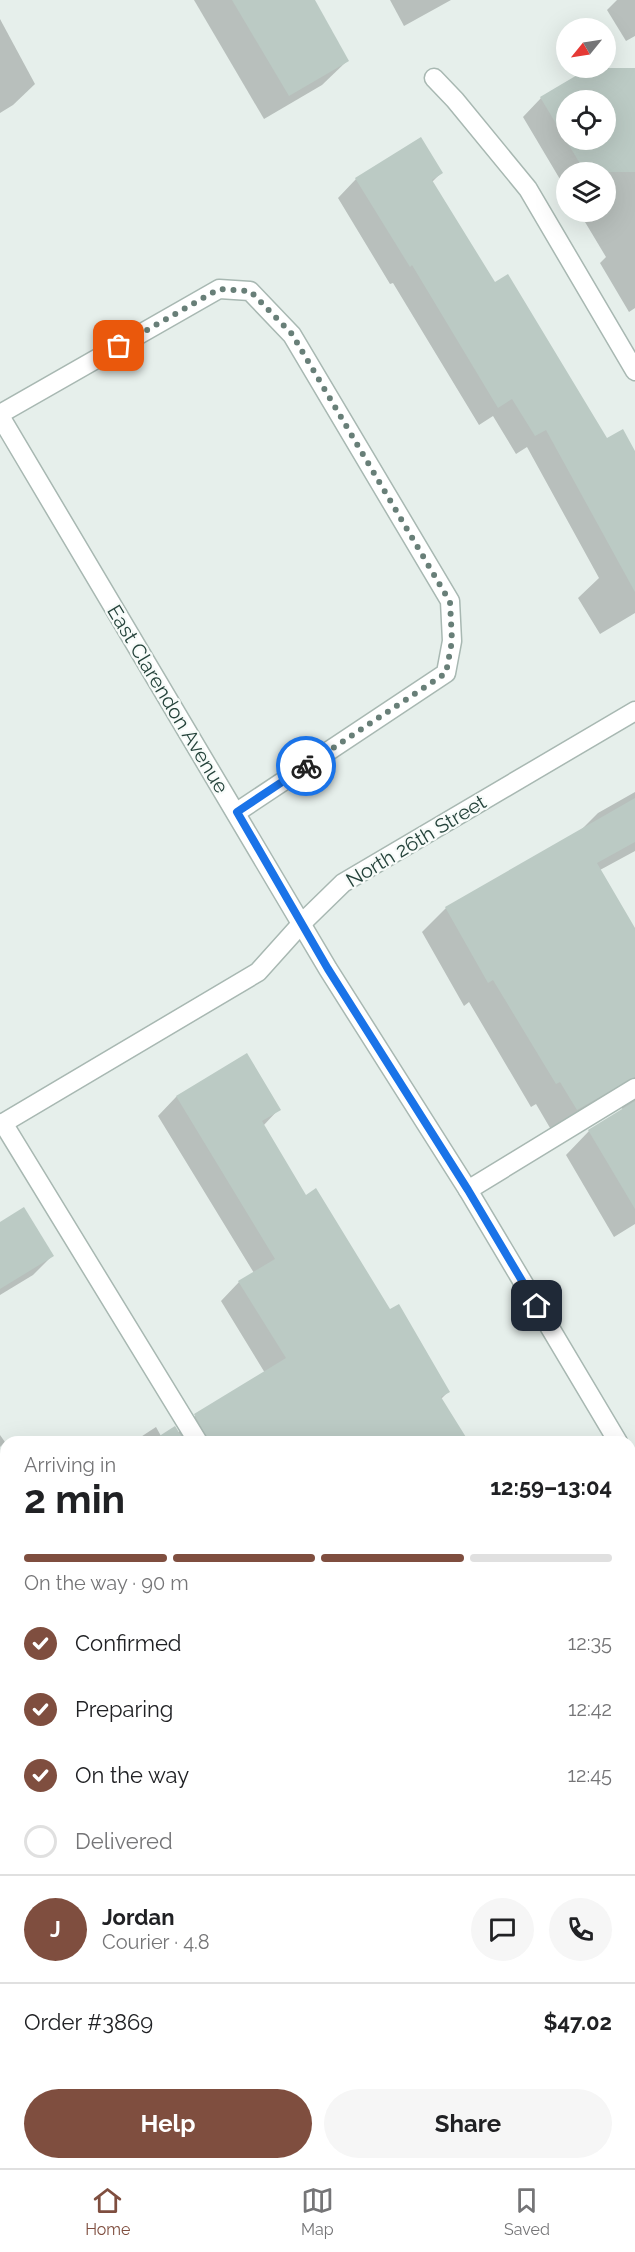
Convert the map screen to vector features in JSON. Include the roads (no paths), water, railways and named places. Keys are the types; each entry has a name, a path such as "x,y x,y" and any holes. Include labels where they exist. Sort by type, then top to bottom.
{"street":[{"path":"434,78 455,100 528,189 635,371"},
{"path":"0,415 219,289 250,291 292,334 450,602 452,641 446,673 237,812"},
{"name":"East Clarendon Avenue","path":"0,415 328,969 468,1190 614,1436"},
{"name":"North 26th Street","path":"2,1124 258,972 302,923 343,883 635,711"},
{"path":"468,1190 635,1088"},
{"path":"2,1124 194,1436"}]}
